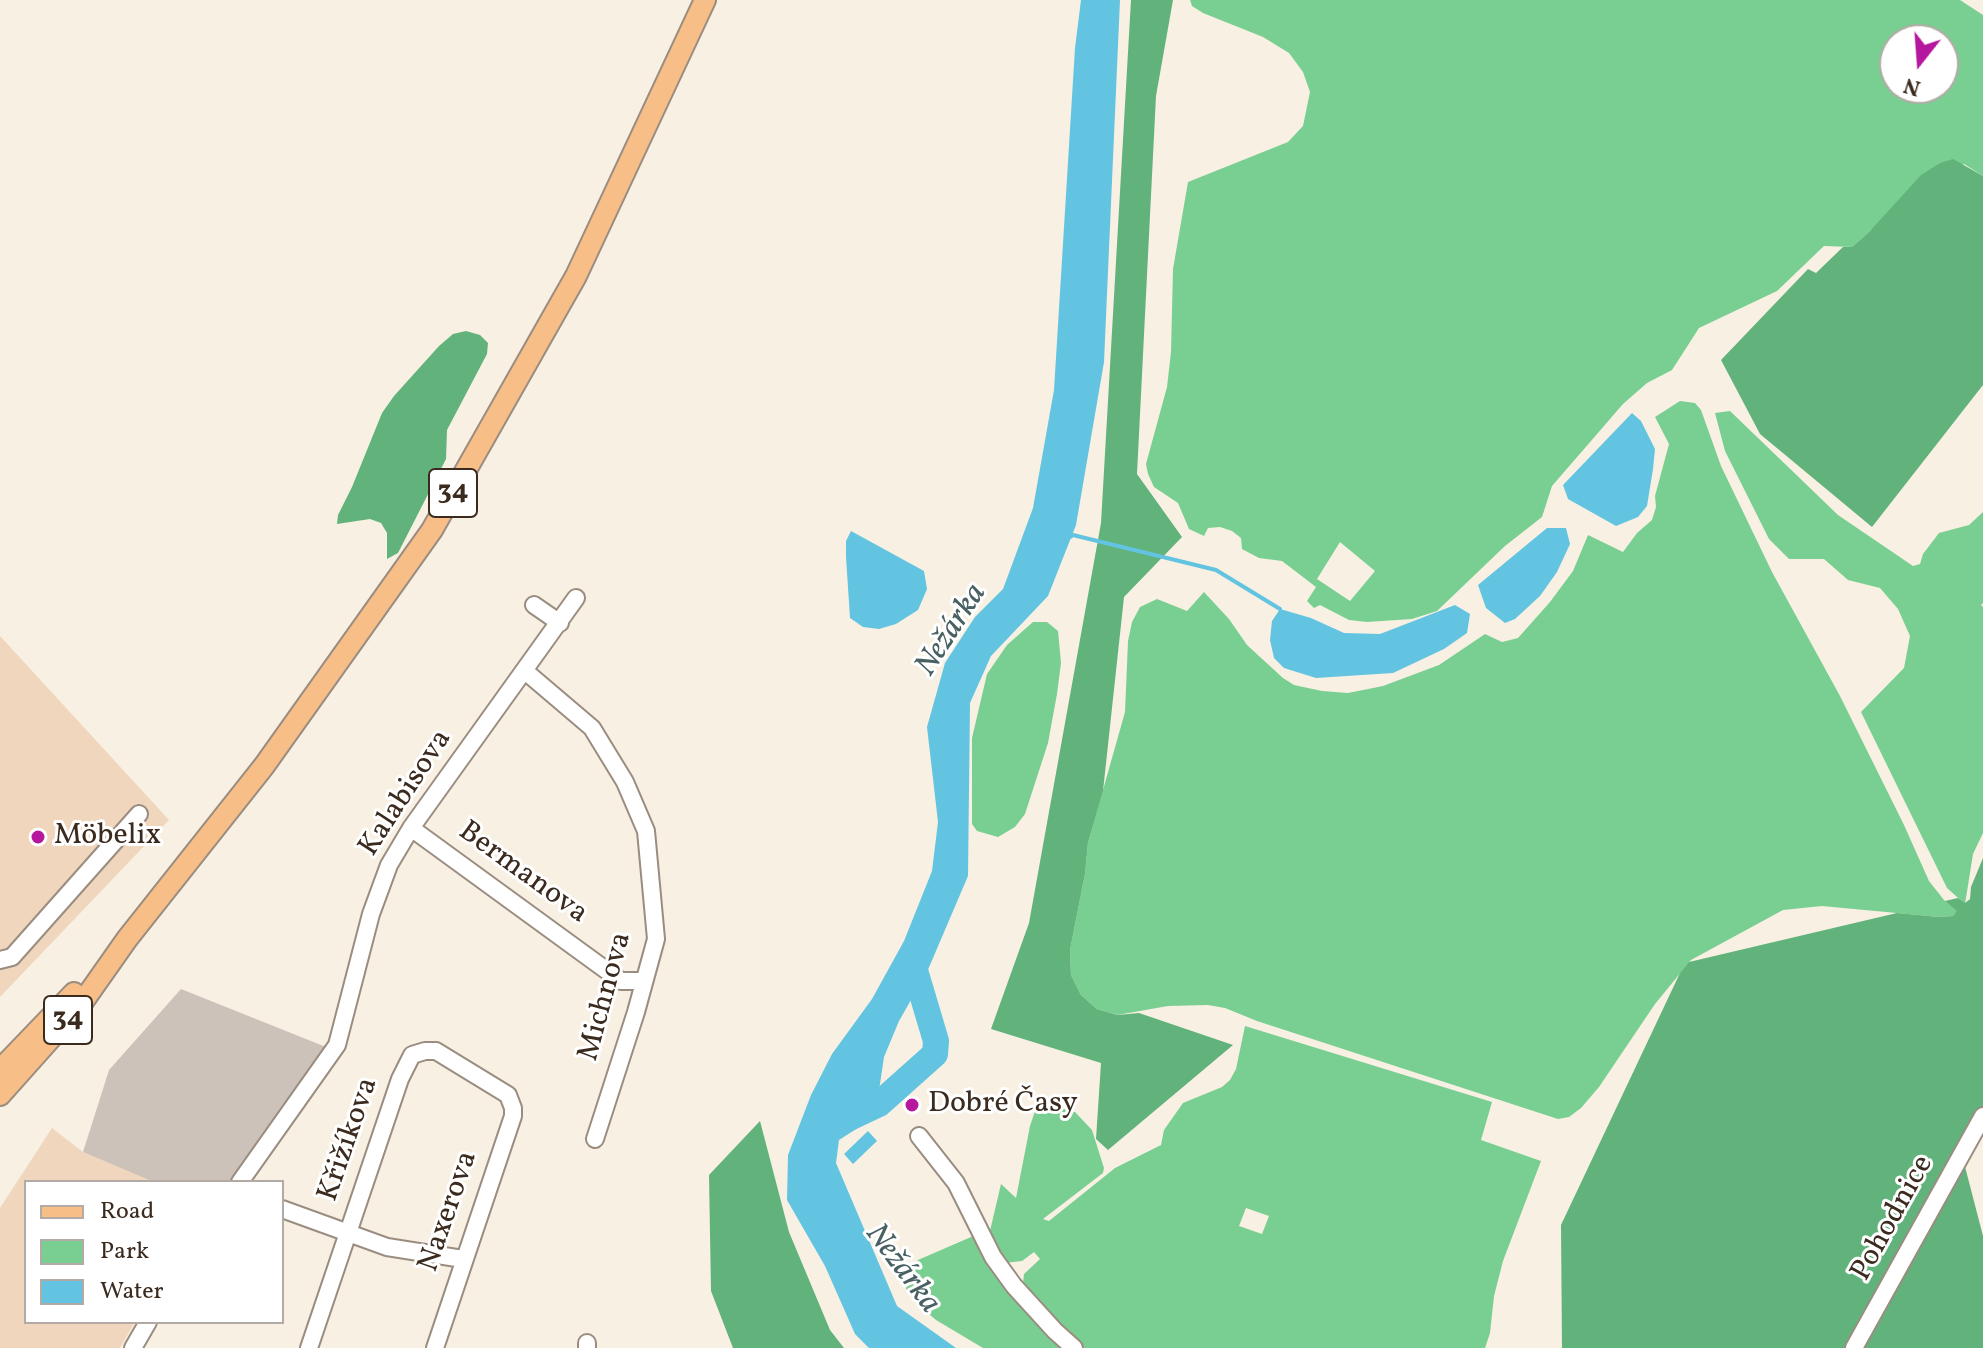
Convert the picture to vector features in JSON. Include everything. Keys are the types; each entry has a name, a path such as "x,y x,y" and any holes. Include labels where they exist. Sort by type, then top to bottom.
{"main road":[{"name":"34","path":"0,1095 82,1003 127,939 264,766 432,530 576,276 705,0"},
{"name":"34","path":"0,1070 127,939"}],"street":[{"name":"Kalabisova","path":"241,1180 337,1045 371,914 389,865 411,828 576,598"},
{"path":"534,605 560,623"},
{"name":"Michnova","path":"525,671 592,728 625,782 646,831 656,939 634,1021 595,1139"},
{"path":"0,960 12,957 139,814"},
{"name":"Bermanova","path":"411,828 621,981 643,981"},
{"name":"Křižíkova","path":"310,1348 400,1079 412,1055 436,1051 508,1095"},
{"name":"Naxerova","path":"435,1348 513,1116 512,1101 508,1095"},
{"name":"Pohodnice","path":"1854,1348 1983,1116"},
{"path":"919,1136 956,1183 993,1257 1055,1331 1074,1348"},
{"path":"284,1210 387,1247 463,1259"},
{"path":"133,1348 147,1324"}],"shaded area":[{"path":"0,636 169,820 0,997"},
{"path":"181,989 326,1047 231,1180 149,1180 83,1152 109,1070"},
{"path":"52,1128 83,1152 151,1180 24,1180 24,1324 134,1324 120,1348 0,1348 0,1208"}],"green space":[{"path":"1131,0 1173,0 1156,96 1137,474 1182,537 1124,597 1103,791 1088,843 1070,950 1071,975 1081,995 1097,1009 1117,1015 1139,1013 1233,1045 1108,1150 1096,1139 1101,1063 991,1029 1029,923 1101,523"},
{"path":"1190,0 1960,0 1983,15 1983,176 1964,164 1852,247 1824,246 1777,291 1699,328 1672,370 1647,383 1623,404 1552,486 1542,517 1505,546 1437,611 1412,619 1349,620 1320,605 1314,608 1307,601 1316,587 1282,561 1259,558 1242,549 1241,538 1232,531 1220,527 1208,528 1204,536 1189,529 1178,503 1154,487 1148,474 1146,464 1167,387 1173,269 1188,182 1288,142 1303,126 1310,92 1303,72 1289,53 1263,37 1192,6","holes":["1340,542 1375,571 1350,601 1317,579"]},
{"path":"1953,159 1983,176 1983,385 1872,527 1760,434 1721,360 1808,269 1816,273 1843,247 1852,247 1921,175"},
{"path":"466,331 480,335 488,343 487,354 447,430 446,459 398,553 387,559 387,533 381,523 370,519 337,524 338,515 382,413 439,346 453,334"},
{"path":"1680,401 1695,403 1701,410 1721,466 1772,572 1840,696 1929,881 1944,900 1958,911 1953,916 1822,906 1783,910 1691,960 1655,1004 1599,1087 1581,1108 1569,1117 1558,1119 1225,1008 1208,1005 1168,1006 1117,1015 1097,1009 1081,995 1071,975 1070,950 1088,843 1125,712 1128,641 1132,622 1140,607 1157,599 1187,611 1204,592 1229,619 1247,645 1283,678 1294,685 1322,691 1348,693 1383,686 1439,665 1485,634 1502,642 1518,638 1573,571 1588,535 1623,552 1652,520 1669,444 1655,417"},
{"path":"1730,411 1838,515 1913,566 1920,564 1923,554 1939,533 1969,525 1983,512 1983,833 1973,854 1965,904 1947,888 1861,712 1904,668 1910,636 1898,609 1880,588 1848,580 1824,559 1789,559 1769,539 1725,451 1715,413"},
{"path":"1033,622 1047,622 1058,631 1061,663 1057,694 1048,743 1025,814 1015,827 998,837 977,831 972,824 972,738 987,674 1007,645"},
{"path":"1983,858 1983,1111 1962,1155 1983,1236 1983,1348 1562,1348 1561,1225 1680,973 1689,962 1897,913 1953,916 1957,911 1945,901 1958,898 1965,903 1970,899 1971,887"},
{"path":"1245,1026 1492,1102 1481,1140 1541,1161 1503,1261 1485,1348 1082,1348 1051,1319 1023,1283 1024,1274 1040,1259 1034,1252 1022,1261 1004,1263 992,1245 990,1231 1001,1184 1016,1198 1030,1126 1038,1102 1075,1112 1092,1130 1104,1168 1103,1173 1043,1219 1049,1221 1115,1168 1161,1145 1164,1130 1183,1103 1222,1087 1236,1069","holes":["1246,1208 1269,1216 1262,1234 1239,1226"]},
{"path":"760,1121 789,1232 830,1330 844,1348 733,1348 711,1291 709,1175"},
{"path":"975,1237 1066,1348 983,1348 936,1320 916,1303 906,1289 910,1267 918,1260"}],"water":[{"path":"1081,0 1120,0 1104,362 1076,525 1048,596 991,656 970,703 968,876 927,972 899,1021 884,1057 875,1117 839,1140 836,1163 897,1306 956,1348 869,1348 855,1334 825,1266 787,1200 788,1155 811,1095 832,1054 872,999 904,941 932,871 938,822 927,727 945,663 975,617 1003,589 1033,508 1054,390 1075,48"},
{"path":"1632,413 1641,421 1655,449 1653,469 1647,506 1638,517 1616,526 1568,499 1563,485"},
{"path":"1547,528 1566,528 1570,544 1557,572 1540,596 1515,619 1505,623 1486,608 1478,585"},
{"path":"851,531 924,571 927,589 918,610 896,624 879,629 863,627 850,618 846,541"},
{"path":"1455,605 1470,614 1467,633 1444,649 1393,673 1316,678 1284,668 1274,658 1270,640 1272,621 1280,609 1311,618 1344,633 1380,634"},
{"path":"868,1131 877,1141 853,1164 844,1154"}],"waterway":[{"path":"1070,537 1073,535 1216,570 1280,609"},
{"path":"845,1120 879,1104 935,1054 936,1041 911,957"}],"place":[{"name":"Möbelix","path":"38,837"},
{"name":"Dobré Časy","path":"912,1105"}],"water label":[{"name":"Nežárka","path":"953,631"},
{"name":"Nežárka","path":"901,1270"}]}
